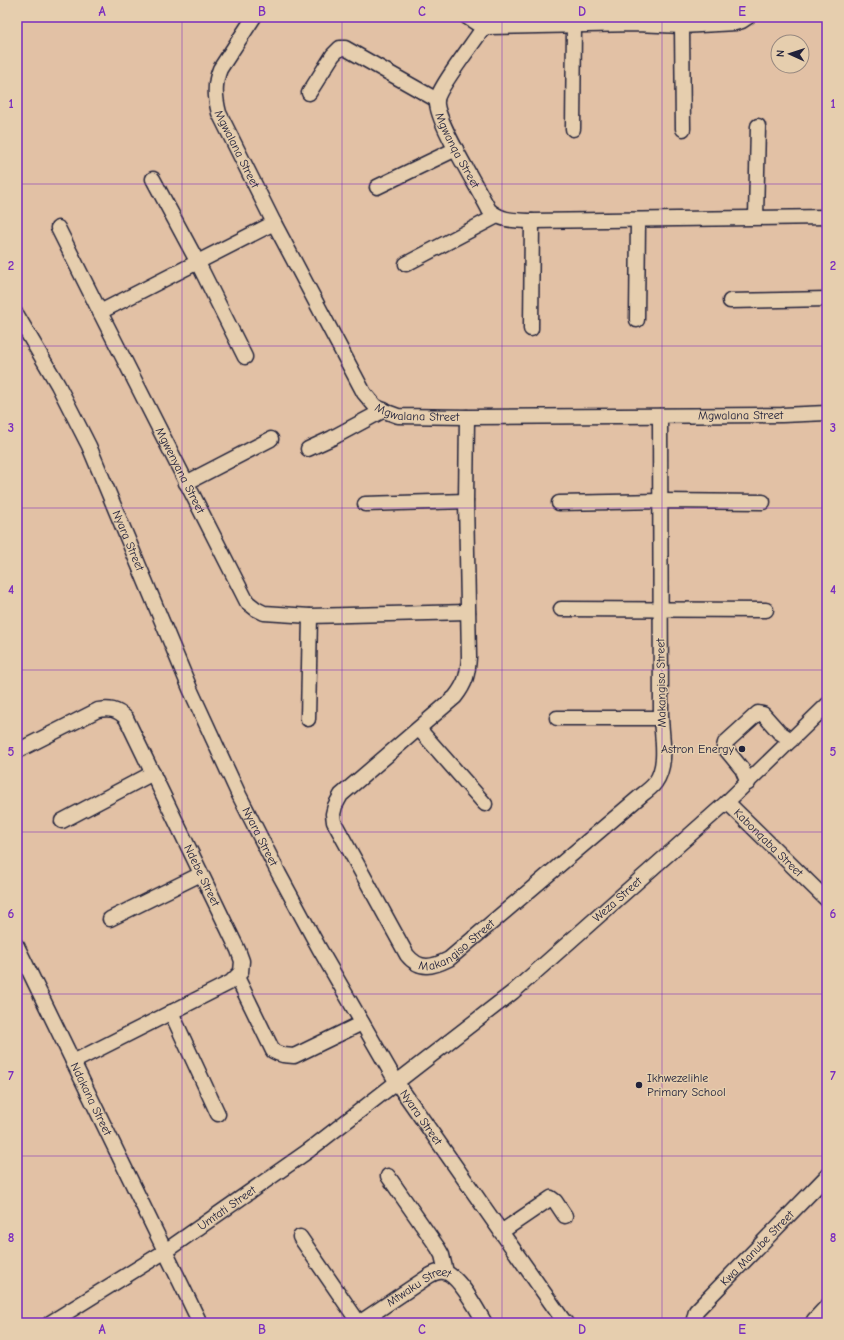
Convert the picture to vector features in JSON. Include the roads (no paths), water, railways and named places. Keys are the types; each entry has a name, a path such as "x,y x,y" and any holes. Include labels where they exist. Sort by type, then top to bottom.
{"street":[{"name":"Mgwalana Street","path":"254,17 220,69 215,88 219,113 274,223 364,393 375,406 398,416 660,416 827,413"},
{"path":"467,17 484,28 531,21 574,25 636,21 682,26 735,23 748,17"},
{"path":"573,129 574,25"},
{"path":"682,26 683,129"},
{"name":"Mgwanqa Street","path":"484,28 442,89 437,100 441,120 489,210 496,216"},
{"path":"309,93 333,55 340,48 345,48 437,100"},
{"path":"756,217 758,126"},
{"path":"377,187 456,149"},
{"path":"154,179 198,261 245,357"},
{"path":"406,264 496,216 506,219 532,221 827,217"},
{"path":"637,320 638,220"},
{"path":"531,329 532,221"},
{"path":"100,312 274,223"},
{"name":"Mgwenyana Street","path":"58,228 247,602 264,613 310,616 468,612"},
{"path":"730,301 827,299"},
{"name":"Nyara Street","path":"17,315 58,385 89,446 191,691 238,793 283,881 397,1083 566,1323"},
{"path":"308,449 384,410"},
{"name":"Makangiso Street","path":"467,417 466,501 468,674 456,697 341,795 335,806 333,814 334,822 345,845 407,955 412,961 429,967 449,959 654,784 661,773 660,416"},
{"path":"186,483 271,439"},
{"path":"365,504 466,501"},
{"path":"559,503 660,501 763,502"},
{"path":"561,609 766,610"},
{"path":"308,720 310,616"},
{"name":"Weza Street","path":"397,1083 513,992 748,783 827,705"},
{"name":"Ndebe Street","path":"17,752 98,710 113,710 120,712 126,718 238,950 242,961 241,972 237,977"},
{"path":"748,783 742,769 724,747 725,743 758,713 763,714 779,732 791,740"},
{"path":"557,718 661,718"},
{"path":"419,729 484,804"},
{"path":"62,821 153,773"},
{"name":"Kabonqaba Street","path":"727,802 827,900"},
{"path":"110,920 201,874"},
{"name":"Ndakana Street","path":"17,946 164,1252 200,1323"},
{"path":"73,1062 217,990 237,977 273,1050 277,1054 294,1056 362,1023"},
{"path":"171,1012 218,1114"},
{"name":"Umtati Street","path":"50,1323 164,1252 308,1151 397,1083"},
{"path":"388,1176 438,1248 442,1255 446,1272"},
{"name":"Kwa Manube Street","path":"693,1323 696,1311 827,1176"},
{"path":"501,1232 551,1198 555,1201 565,1216"},
{"path":"300,1237 359,1323"},
{"name":"Mtwaku Street","path":"359,1323 436,1272 446,1272 455,1279 485,1323"},
{"path":"813,1323 827,1306"}],"place":[{"name":"Astron Energy","path":"742,749"},
{"name":"Ikhwezelihle Primary School","path":"639,1085"}]}
